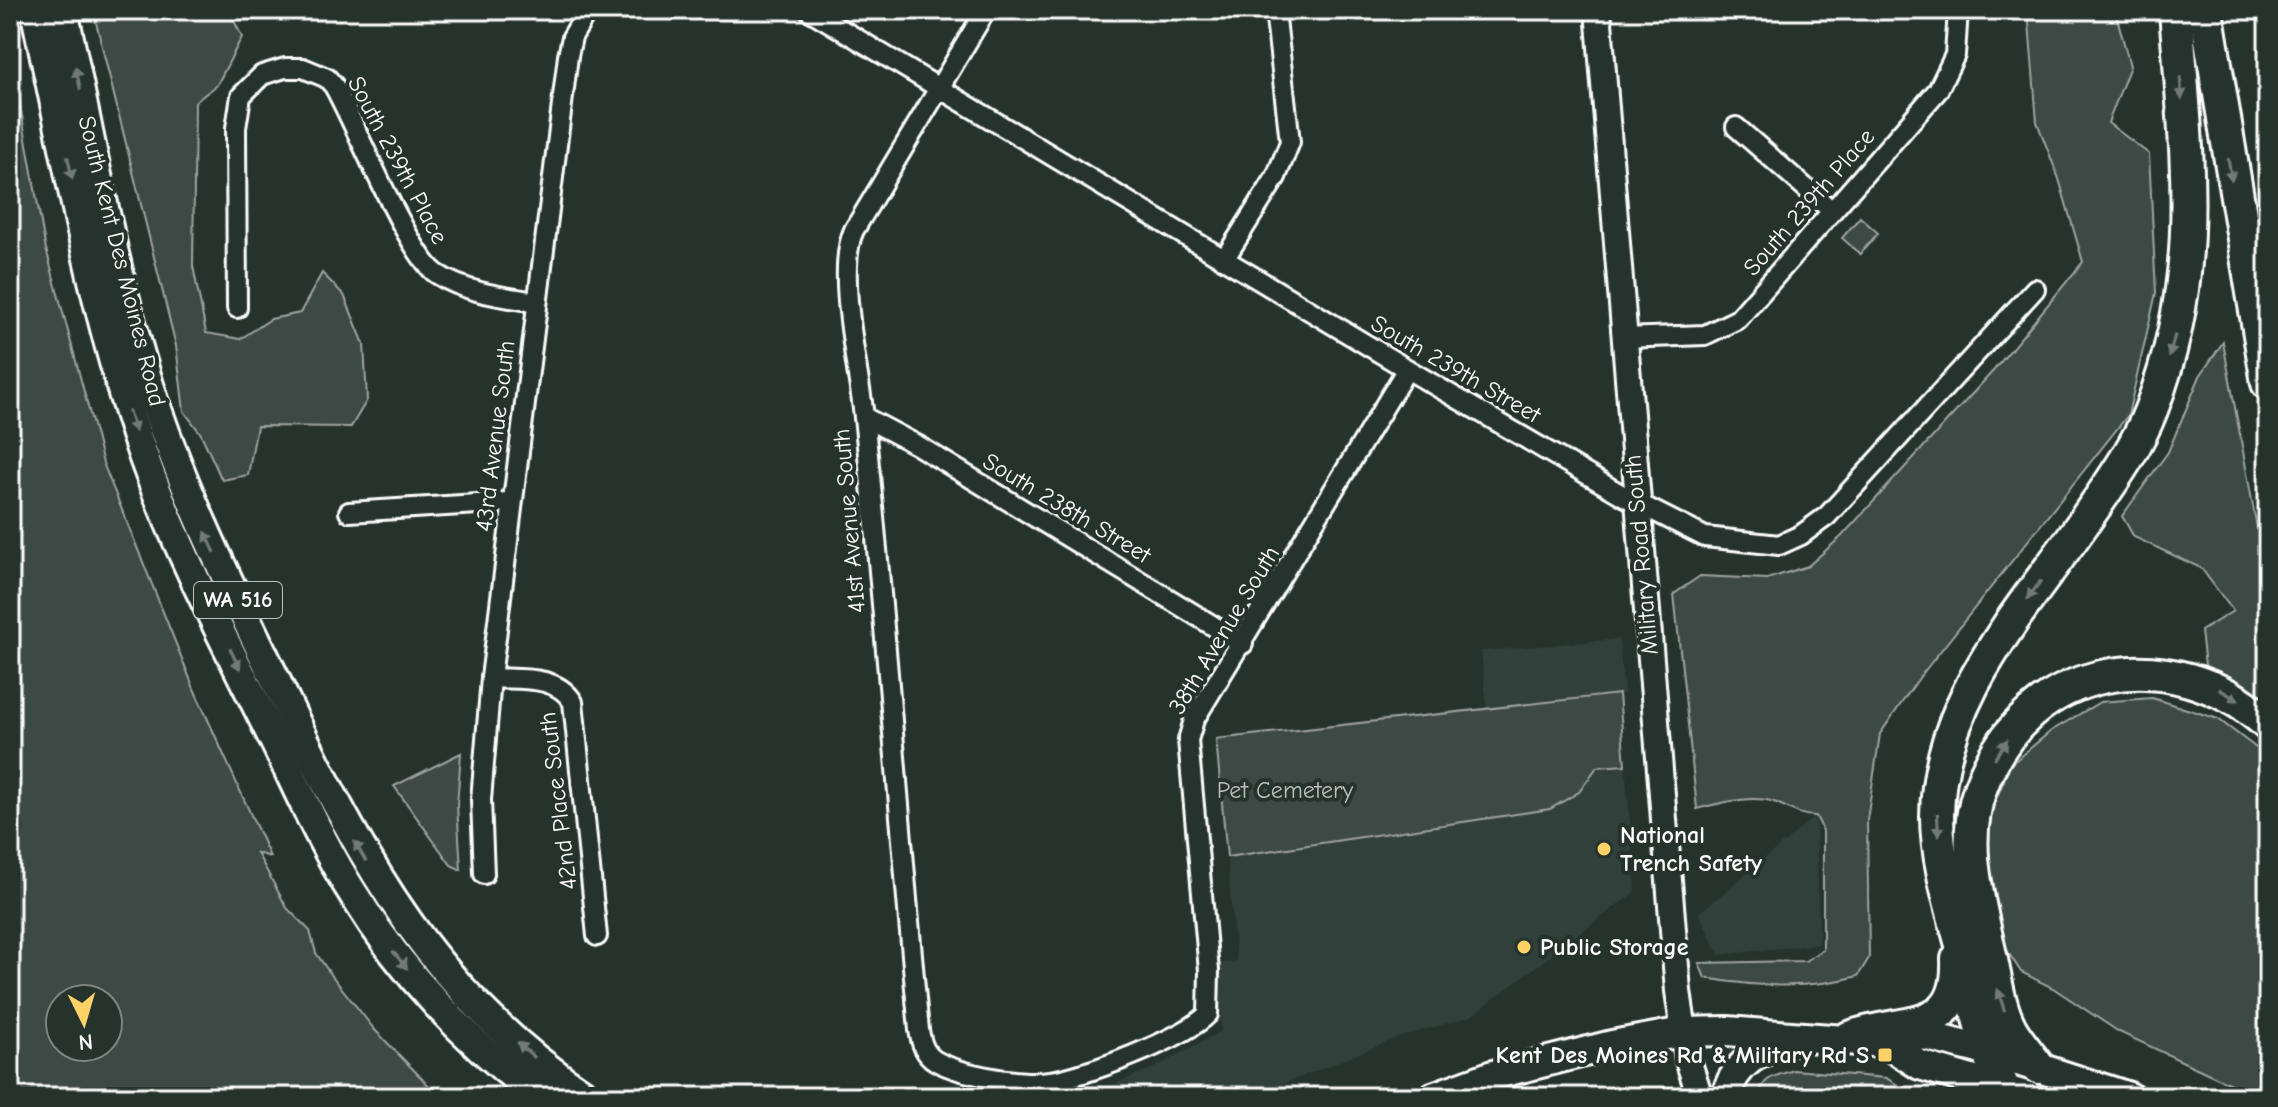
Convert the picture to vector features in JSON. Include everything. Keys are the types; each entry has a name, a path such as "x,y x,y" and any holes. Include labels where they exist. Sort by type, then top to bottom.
{"highway":[{"name":"South Kent Des Moines Road","path":"35,10 101,310 145,459 175,532 314,822 353,894 401,962 455,1024 541,1097"},
{"name":"South Kent Des Moines Road","path":"63,10 128,308 157,409 201,523 316,764 385,892 441,967 514,1040 588,1097"},
{"path":"2020,1088 1990,1052 1956,924 1937,819 1943,761 1957,716 1994,647 2137,440 2165,369 2188,259 2189,203 2176,10"},
{"path":"2206,10 2268,383"},
{"path":"2020,1088 2010,1028 1997,990 1972,867 1973,819 1980,790 1999,751 2030,714 2052,698 2074,686 2121,673 2148,671 2200,681 2228,693 2268,724"},
{"path":"1849,1038 1876,1028 1933,1018 1948,1007 1958,990 1956,924"},
{"path":"1433,1097 1553,1058 1683,1032 1764,1031 1885,1043 1923,1035 1990,1052"},
{"path":"1726,1097 1735,1073 1748,1059 1758,1052 1808,1035"},
{"path":"1885,1043 1920,1065 2020,1088 2129,1097"}],"main road":[{"name":"Military Road South","path":"1604,11 1636,502 1683,1032 1700,1097"}],"street":[{"name":"43rd Avenue South","path":"484,874 481,800 510,502 568,56 572,37 588,10"},
{"name":"South 239th Street","path":"809,10 1407,369 1636,502 1705,537 1779,545 1801,535 1827,516 2035,289"},
{"name":"41st Avenue South","path":"986,10 849,240 850,309 864,417 921,1043 935,1060 1024,1082 1054,1081 1132,1054 1189,1029"},
{"path":"1225,258 1276,177 1290,142 1275,10"},
{"name":"South 239th Place","path":"1623,338 1686,337 1728,326 1769,285 1938,90 1955,55 1958,10"},
{"name":"South 239th Place","path":"237,308 236,128 241,96 262,75 285,68 303,68 327,78 334,86 410,240 434,272 479,291 537,302"},
{"path":"1736,127 1831,210"},
{"name":"38th Avenue South","path":"1189,1029 1208,1014 1211,1001 1188,740 1194,720 1243,644 1407,369"},
{"name":"South 238th Street","path":"864,417 917,445 1243,644"},
{"path":"349,512 510,502"},
{"name":"42nd Place South","path":"491,678 553,684 567,693 573,702 597,936"}],"shaded area":[{"path":"1619,639 1624,694 1487,709 1481,651"},
{"path":"1625,765 1636,891 1471,1016 1397,1038 1251,1097 1082,1097 1158,1066 1221,1031 1216,964 1236,961 1227,857 1550,809 1579,792 1597,767"},
{"path":"1816,816 1819,944 1719,955 1699,913"}],"green space":[{"path":"93,10 229,10 242,37 217,85 195,102 193,266 206,333 240,339 271,319 300,313 322,273 344,295 364,344 367,400 351,427 257,426 248,475 222,480 201,434 184,411 176,346"},
{"path":"2028,10 2115,10 2130,66 2108,123 2149,154 2156,293 2128,415 1919,678 1880,734 1867,820 1869,958 1858,976 1782,986 1705,978 1699,963 1805,961 1823,950 1823,831 1816,816 1766,800 1736,800 1697,809 1674,594 1700,576 1767,579 1808,566 1842,536 1994,370 2083,262 2059,179 2037,122"},
{"path":"10,49 45,245 103,463 195,691 270,857 257,853 287,908 310,931 316,953 329,972 374,1029 440,1097 10,1097"},
{"path":"1860,217 1878,233 1860,254 1842,238"},
{"path":"2223,342 2268,588 2268,707 2206,674 2201,631 2233,611 2201,568 2134,537 2122,516 2168,452 2200,376"},
{"name":"Pet Cemetery","path":"1619,694 1625,765 1597,767 1579,792 1550,809 1227,857 1216,739"},
{"path":"2152,698 2218,719 2268,757 2268,1097 2250,1093 2119,1032 2053,988 2021,972 1990,925 1980,874 1987,820 2011,764 2051,731 2100,702"},
{"path":"461,753 457,805 461,870 451,865 394,786"},
{"path":"1794,1070 1886,1078 1918,1097 1760,1097 1766,1081"}],"place":[{"name":"National Trench Safety","path":"1604,849"},
{"name":"Public Storage","path":"1524,947"},
{"name":"Kent Des Moines Rd & Military Rd S","path":"1885,1055"}]}
